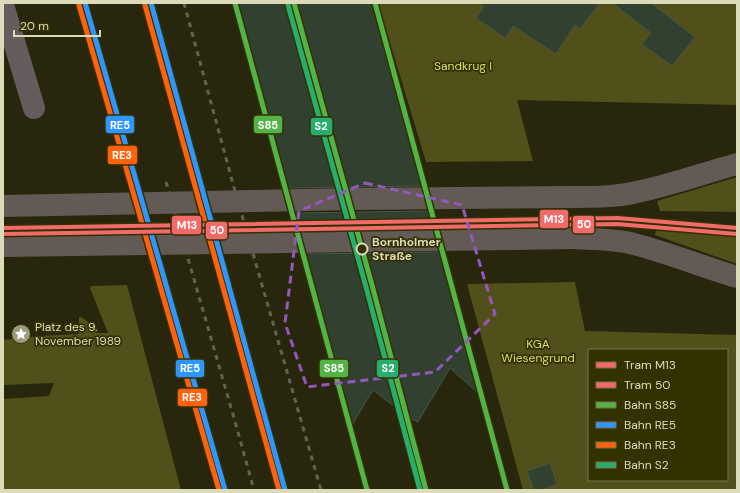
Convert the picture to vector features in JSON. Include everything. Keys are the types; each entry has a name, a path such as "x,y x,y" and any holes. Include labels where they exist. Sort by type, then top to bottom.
{"main road":[{"path":"3,206 346,199 611,196 669,185 710,171 737,164"},
{"path":"3,246 574,238 624,242 644,246 737,277"}],"street":[{"path":"3,5 34,108"}],"highlighted area":[{"path":"365,183 462,205 495,314 435,372 307,387 285,323 299,211"}],"green space":[{"name":"Sandkrug I","path":"378,3 737,3 737,105 517,100 533,161 426,162"},
{"path":"737,177 737,212 660,211 657,201"},
{"path":"657,225 737,233 737,264 655,235"},
{"name":"KGA Wiesengrund","path":"575,282 585,331 737,335 737,490 523,490 467,284"},
{"path":"127,285 181,490 3,490 3,399 49,396 54,383 3,385 3,340 79,334 79,317 87,321 97,333 108,333 90,288 91,286"}],"building":[{"path":"238,3 372,3 422,186 288,188"},
{"path":"478,3 600,3 580,29 575,25 556,54 513,26 505,38 476,18 484,7"},
{"path":"612,3 651,3 695,37 672,66 642,44 651,33"},
{"path":"428,211 433,227 299,229 295,213"},
{"path":"440,252 479,394 450,368 418,422 408,417 373,390 352,425 306,254"},
{"path":"550,463 557,484 542,490 534,490 527,471"}],"railway":[{"path":"184,3 233,184 321,490"},
{"path":"166,182 254,490"}],"tram line":[{"name":"M13","path":"3,228 617,218 737,228"},
{"name":"50","path":"3,234 617,224 737,234"}],"rail line":[{"name":"RE5","path":"85,3 225,490"},
{"name":"RE5","path":"151,3 285,490"},
{"name":"S85","path":"235,3 367,490"},
{"name":"S85","path":"294,3 372,285 426,490"},
{"name":"S85","path":"375,3 507,490"},
{"name":"RE3","path":"79,5 219,490"},
{"name":"RE3","path":"145,5 279,490"},
{"name":"S2","path":"288,5 366,287 420,490"}],"place":[{"name":"Bornholmer Straße","path":"362,249"},
{"name":"Platz des 9. November 1989","path":"21,334"}]}
